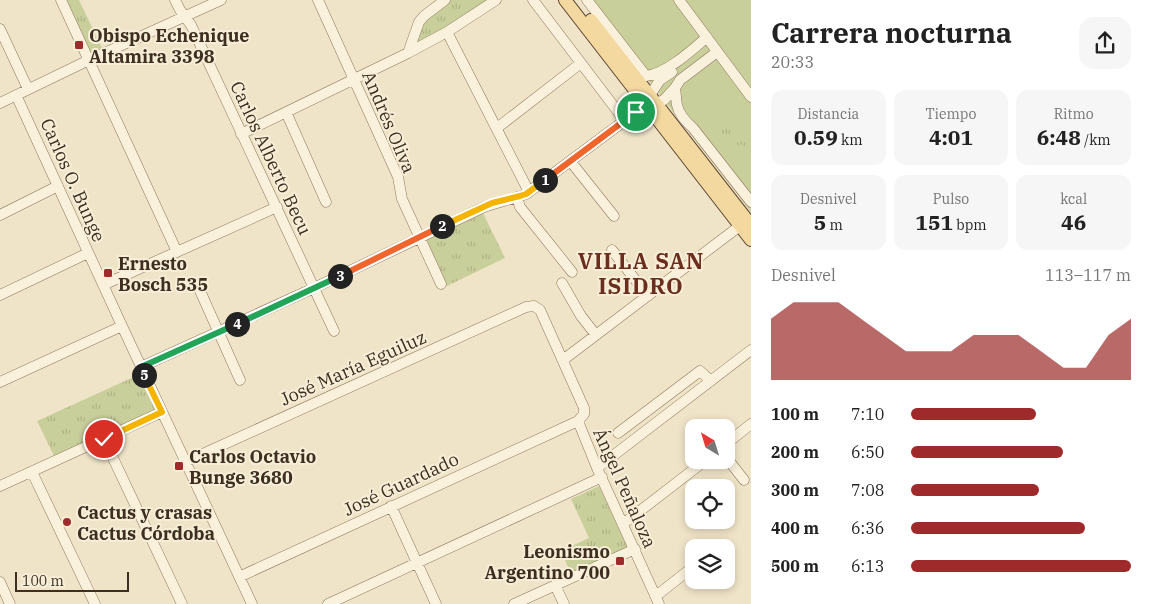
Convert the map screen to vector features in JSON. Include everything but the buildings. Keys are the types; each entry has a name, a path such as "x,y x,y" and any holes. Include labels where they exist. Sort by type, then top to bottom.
{"main road":[{"path":"565,0 651,100"},
{"path":"575,0 746,224 751,240"}],"street":[{"path":"61,0 177,252"},
{"name":"Carlos Alberto Becu","path":"175,0 191,25 334,331"},
{"path":"0,103 221,0"},
{"name":"Andrés Oliva","path":"318,0 398,177 402,199 441,284"},
{"path":"408,53 419,22 445,0"},
{"path":"241,134 408,53 447,32 496,0"},
{"path":"533,0 625,121"},
{"path":"587,0 646,76 655,75 689,54 708,39"},
{"path":"679,0 751,97"},
{"path":"0,29 28,89"},
{"path":"447,32 529,192"},
{"path":"141,367 314,288 492,203 529,192 651,100 660,80 673,71 708,39"},
{"path":"651,100 664,100 678,84 717,52"},
{"path":"497,128 581,63"},
{"path":"673,71 678,84 677,104 679,112 751,202"},
{"path":"660,80 678,84"},
{"name":"Carlos O. Bunge","path":"16,95 252,604"},
{"path":"286,112 326,202"},
{"path":"570,162 614,216"},
{"path":"0,215 58,186"},
{"path":"517,197 520,207 572,272"},
{"path":"103,285 277,207"},
{"path":"563,360 746,224"},
{"path":"612,250 648,296"},
{"path":"0,295 88,253"},
{"path":"562,283 581,316 596,335"},
{"path":"196,284 240,380"},
{"name":"Ángel Peñaloza","path":"534,306 540,310 584,408 584,414 578,421 658,600"},
{"name":"José María Eguiluz","path":"185,462 517,311 534,306"},
{"path":"0,382 122,326"},
{"path":"328,604 417,563 600,473 751,350"},
{"path":"618,433 700,370 711,381"},
{"path":"0,486 162,412"},
{"name":"José Guardado","path":"239,577 578,421"},
{"path":"735,437 751,424"},
{"path":"104,439 182,604"},
{"path":"735,468 744,480"},
{"path":"623,524 694,469"},
{"path":"32,472 95,604"},
{"path":"392,506 436,604"},
{"path":"514,604 635,549"},
{"path":"658,600 685,574"},
{"path":"0,582 10,604"},
{"path":"555,585 564,604"}],"green space":[{"path":"64,0 79,0 102,48 89,54"},
{"path":"451,0 490,0 413,49 424,19"},
{"path":"586,0 751,0 751,212"},
{"path":"734,115 751,138 751,149 740,144 729,151 731,146 730,140 721,132 718,124 722,119 730,119"},
{"path":"482,211 505,258 447,286 425,239"},
{"path":"138,375 156,412 55,458 37,421"},
{"path":"599,486 628,549 571,574 561,551 589,538 571,499"}],"place":[{"name":"Obispo Echenique Altamira 3398","path":"79,45"},
{"name":"Ernesto Bosch 535","path":"108,273"},
{"name":"Carlos Octavio Bunge 3680","path":"179,466"},
{"name":"Cactus y crasas Cactus Córdoba","path":"67,522"},
{"name":"Leonismo Argentino 700","path":"620,561"}],"district":[{"name":"VILLA SAN ISIDRO","path":"641,272"}],"route":[{"path":"104,439 162,412 141,367 314,288 492,203 526,194 636,112"}]}
